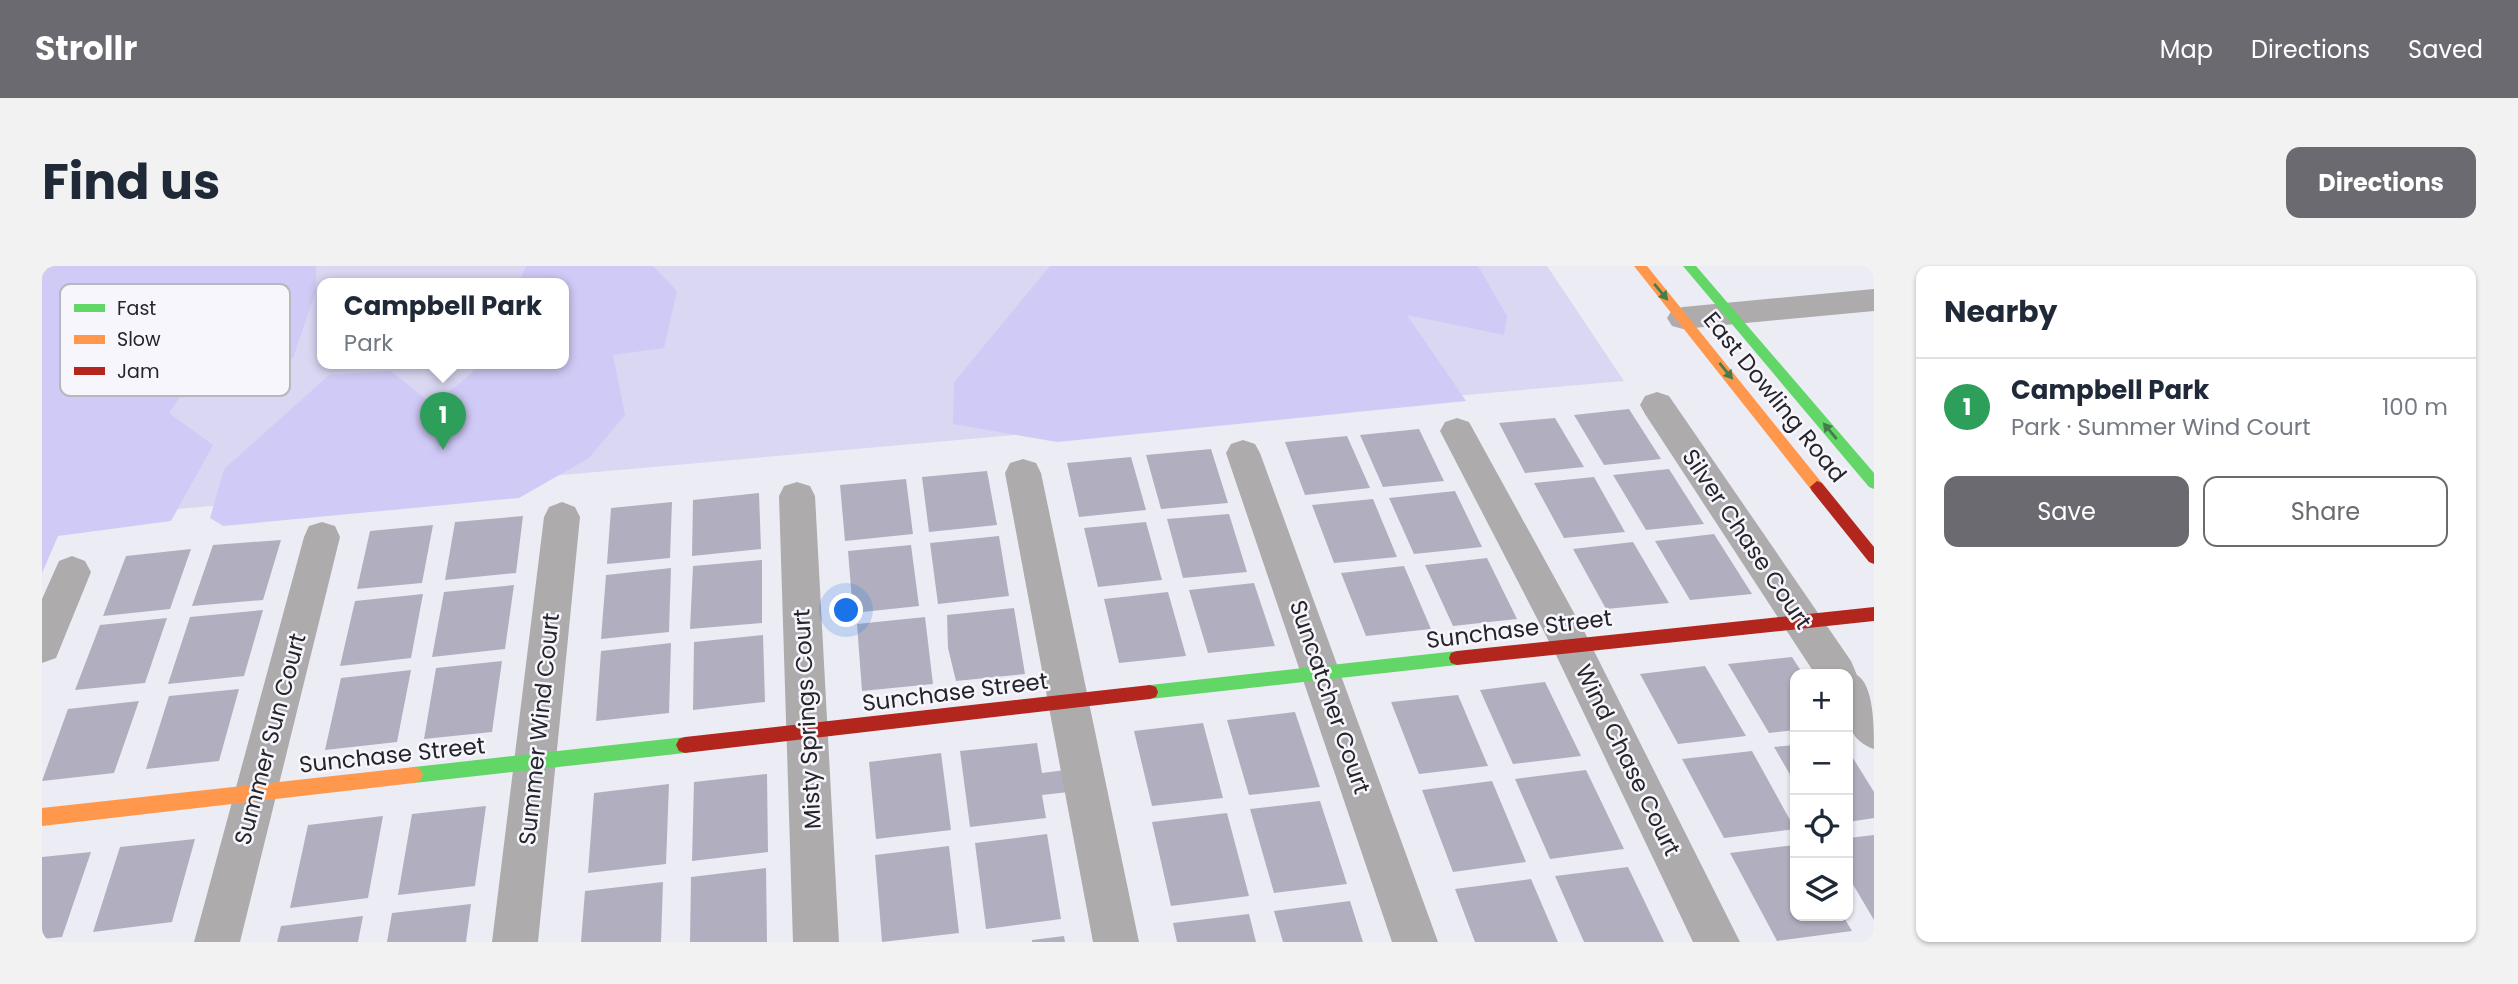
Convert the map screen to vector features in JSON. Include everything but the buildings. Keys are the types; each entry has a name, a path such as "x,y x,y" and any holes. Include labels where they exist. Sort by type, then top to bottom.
{"street":[{"name":"East Dowling Road","path":"1640,266 1874,558"},
{"name":"East Dowling Road","path":"1689,266 1874,484"},
{"path":"1683,318 1874,300"},
{"name":"Silver Chase Court","path":"1657,405 1834,669"},
{"name":"Wind Chase Court","path":"1458,431 1571,645 1717,942"},
{"name":"Suncatcher Court","path":"1243,453 1415,942"},
{"path":"1023,473 1116,942"},
{"name":"Misty Springs Court","path":"797,496 816,942"},
{"name":"Summer Wind Court","path":"514,942 562,517"},
{"name":"Summer Sun Court","path":"217,942 322,537"},
{"path":"42,646 72,572"},
{"name":"Sunchase Street","path":"42,817 808,733 1571,645 1874,614"},
{"path":"1853,698 1874,730"}],"shaded area":[{"path":"42,266 1547,266 1624,381 65,519 42,573"},
{"path":"42,266 316,266 316,291 293,358 290,358 290,284 60,284 60,396 181,396 169,413 213,445 171,521 58,536 42,573"},
{"path":"526,266 653,266 677,291 664,348 613,355 625,415 589,458 519,498 223,526 210,518 224,469 329,375 391,371 433,405 474,369 569,369 569,278 521,278"},
{"path":"1050,266 1478,266 1507,316 1504,335 1407,315 1466,401 1057,442 953,424 954,382"}],"traffic: fast":[{"path":"1689,266 1874,483"},
{"path":"1150,692 1457,658"},
{"path":"414,775 685,745"}],"traffic: slow":[{"path":"1640,266 1817,487"},
{"path":"42,817 414,775"}],"traffic: jam":[{"path":"1817,487 1874,558"},
{"path":"1457,658 1874,614"},
{"path":"685,745 1150,692"}],"place":[{"name":"Campbell Park","path":"443,450"}]}
